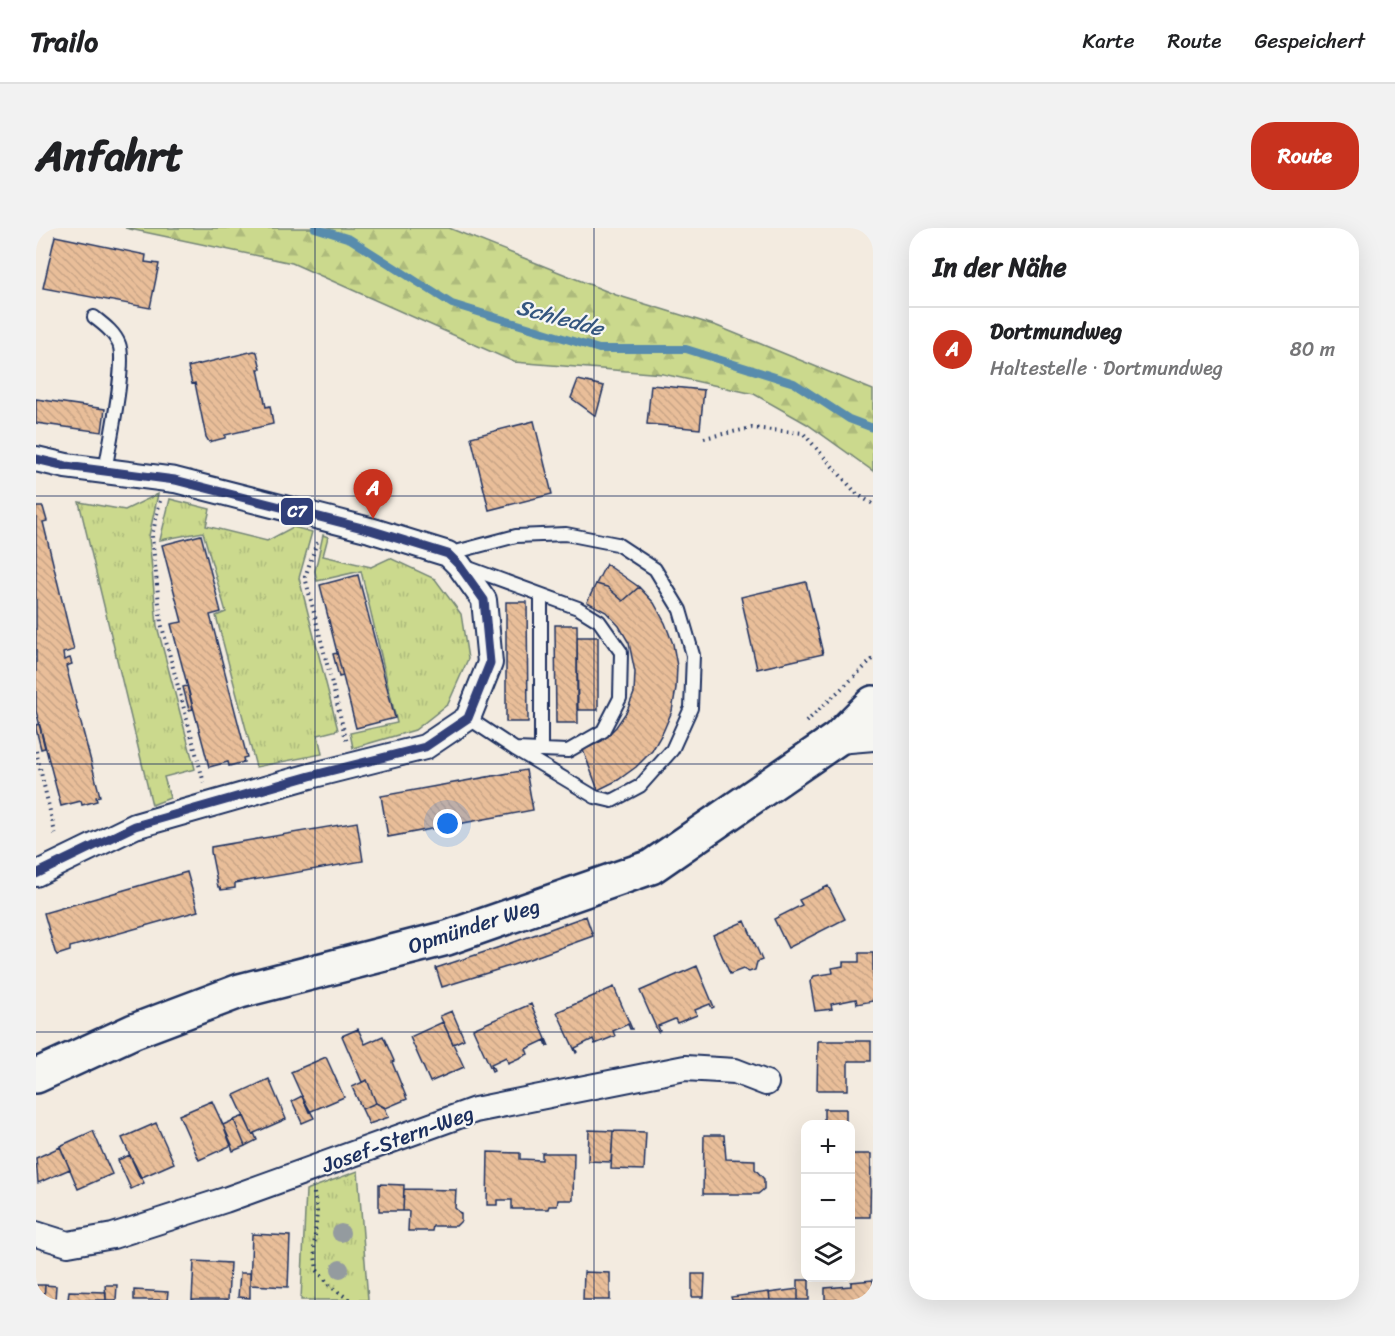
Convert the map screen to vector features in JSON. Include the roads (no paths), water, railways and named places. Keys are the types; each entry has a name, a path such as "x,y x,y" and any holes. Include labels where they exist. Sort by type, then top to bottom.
{"main road":[{"name":"Opmünder Weg","path":"36,1076 134,1031 240,991 447,938 651,867 838,738 873,703"}],"street":[{"path":"36,459 105,471 166,478 370,530 453,560 484,600 490,663 468,718 425,747 352,765 135,826 36,874"},
{"path":"838,738 873,735"},
{"name":"Josef-Stern-Weg","path":"36,1234 68,1244 113,1236 301,1174 475,1110 685,1068 735,1071 766,1083"}],"lane":[{"path":"94,317 114,334 121,347 120,382 105,471"},
{"path":"453,560 516,536 566,534 617,544 654,569 680,610 693,655 691,708 672,750 639,786 612,801 595,797 468,718"},
{"path":"453,560 578,608 599,621 621,652 620,698 603,731 568,750 515,749"},
{"path":"541,595 541,750"}],"waterway":[{"name":"Schledde","path":"315,228 350,239 452,304 599,349 686,349 794,383 849,419 873,428"}],"place":[{"name":"Dortmundweg","path":"373,519"}]}
